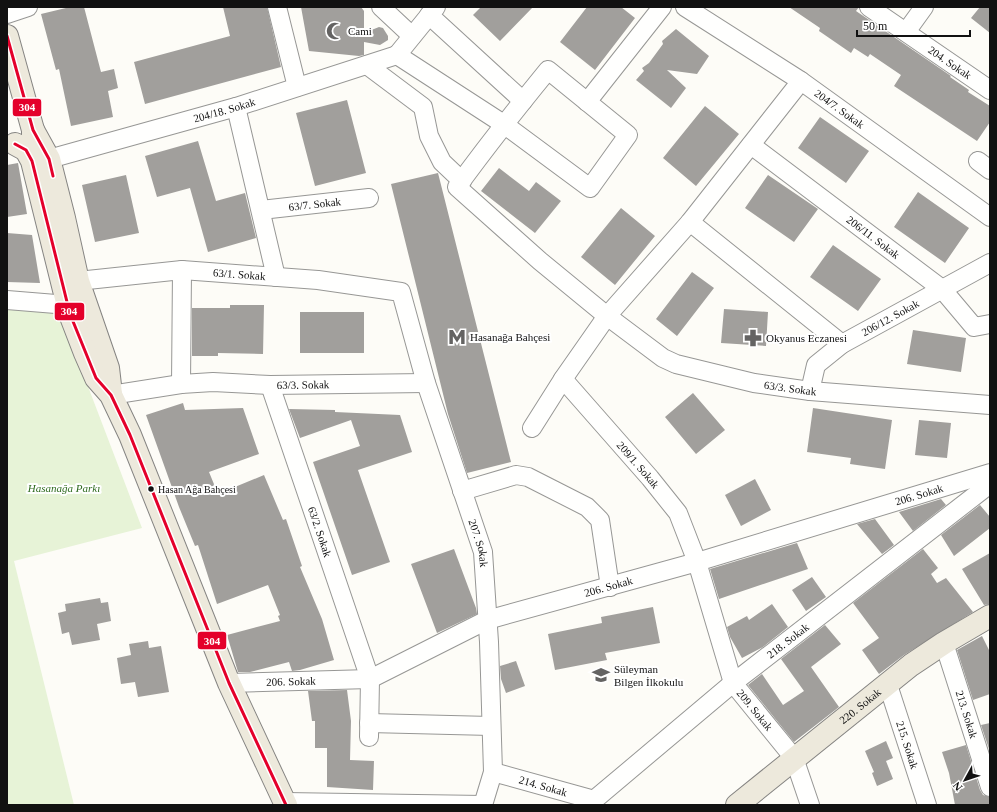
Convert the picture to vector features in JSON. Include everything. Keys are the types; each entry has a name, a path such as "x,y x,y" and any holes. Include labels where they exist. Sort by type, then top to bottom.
{"main road":[{"path":"8,43 41,160 77,304 108,368 111,395 130,435 229,683 286,803"},
{"path":"10,139 33,130"},
{"path":"10,139 41,160 78,281 77,304"},
{"name":"220. Sokak","path":"737,805 911,665 944,643 990,616"}],"street":[{"path":"7,14 28,7"},
{"path":"277,7 297,87"},
{"path":"381,7 412,36"},
{"path":"587,102 662,7"},
{"name":"204/7. Sokak","path":"686,7 801,81 990,217"},
{"name":"204. Sokak","path":"869,7 990,90"},
{"path":"906,32 924,7"},
{"path":"367,65 423,107 429,136 442,162 462,181 505,125 523,101 548,70 628,136 590,188 505,125 397,55 433,11 523,101"},
{"name":"204/18. Sokak","path":"41,160 236,107 397,55"},
{"path":"532,428 563,379 607,316 690,222 801,81"},
{"path":"236,107 276,277"},
{"name":"206/11. Sokak","path":"751,145 942,289 974,327 990,324"},
{"name":"63/3. Sokak","path":"462,181 457,187 536,257 607,316 663,358 676,364 754,383 810,391 990,405"},
{"name":"63/7. Sokak","path":"260,210 369,198"},
{"path":"690,222 842,344"},
{"name":"206/12. Sokak","path":"810,391 816,365 842,344 990,263"},
{"path":"181,384 182,270"},
{"name":"63/1. Sokak","path":"78,281 182,270 318,280 401,292"},
{"name":"207. Sokak","path":"401,292 426,383 483,552 487,620 492,772 483,805"},
{"path":"7,300 77,304"},
{"name":"209/1. Sokak","path":"563,379 650,478 678,513 697,562"},
{"name":"63/3. Sokak","path":"111,395 181,384 213,382 270,385 426,383"},
{"name":"63/2. Sokak","path":"270,385 370,679"},
{"name":"206. Sokak","path":"229,683 370,679 487,620 697,562 990,473"},
{"path":"462,491 516,475 528,477 587,508 600,520 610,587"},
{"name":"218. Sokak","path":"594,802 734,683 990,484"},
{"name":"209. Sokak","path":"697,562 734,683 794,758 810,805"},
{"name":"213. Sokak","path":"944,643 990,787"},
{"path":"370,679 369,730 491,726"},
{"name":"215. Sokak","path":"888,685 927,805"},
{"name":"214. Sokak","path":"492,772 594,802"},
{"path":"286,803 483,805"}],"green space":[{"name":"Hasanağa Parkı","path":"7,309 60,313 142,528 14,561 74,805 7,805"}],"building":[{"path":"70,7 84,7 101,72 114,69 118,88 108,91 113,117 71,126 59,69 56,70 41,14"},
{"path":"223,7 267,7 281,67 145,104 134,62 230,36"},
{"name":"Cami","path":"301,7 361,7 364,11 364,33 379,27 383,28 388,36 388,40 380,45 364,42 364,55 359,56 309,51"},
{"path":"481,7 533,7 500,41 473,15"},
{"path":"587,7 621,7 635,18 595,70 560,42"},
{"path":"789,7 859,7 856,11 951,76 950,77 969,90 968,92 990,106 990,122 977,141 894,86 901,75 870,54 868,57 854,48 851,53 819,31 820,28"},
{"path":"980,7 990,7 990,33 971,18"},
{"path":"676,29 709,56 697,74 667,70 686,88 671,108 636,80 644,71 642,68 649,63 663,44 662,41"},
{"path":"347,100 366,173 315,186 296,113"},
{"path":"705,106 739,134 696,186 663,158"},
{"path":"820,117 869,151 846,183 798,148"},
{"path":"198,141 216,201 245,193 256,238 208,252 190,188 157,197 145,156"},
{"path":"18,163 27,214 7,217 7,165"},
{"path":"499,168 529,191 536,182 561,201 535,233 481,191"},
{"path":"438,173 511,462 467,473 448,414 391,184"},
{"path":"126,175 139,233 95,242 82,185"},
{"path":"768,175 818,209 794,242 745,208"},
{"path":"918,192 969,228 945,263 894,227"},
{"path":"621,208 655,236 615,285 581,257"},
{"path":"7,233 32,235 40,283 7,282"},
{"path":"833,245 881,279 858,311 810,277"},
{"path":"692,272 714,288 677,336 656,319"},
{"path":"230,305 264,305 263,354 218,353 218,356 192,356 192,308 230,308"},
{"path":"724,309 768,312 766,346 721,343"},
{"path":"300,312 364,312 364,353 300,353"},
{"path":"913,330 966,338 961,372 907,364"},
{"path":"693,393 725,430 696,454 665,417"},
{"path":"183,403 185,410 243,408 259,454 209,472 218,494 264,475 283,520 286,519 302,566 300,567 322,619 334,660 292,671 289,662 250,672 238,672 227,635 280,621 278,616 280,615 268,585 217,604 198,545 195,546 179,507 146,415"},
{"path":"813,408 892,420 885,469 850,464 851,458 807,452"},
{"path":"289,409 335,410 335,412 400,415 412,452 358,470 390,562 352,575 313,462 360,446 351,420 300,438"},
{"path":"919,420 951,423 947,458 915,455"},
{"path":"755,479 771,510 741,526 725,495"},
{"path":"941,499 946,505 913,531 899,512"},
{"path":"980,505 990,517 990,528 954,556 941,535"},
{"path":"875,519 894,545 882,554 857,524"},
{"path":"797,543 808,569 719,599 710,569"},
{"path":"454,549 477,614 437,633 411,564"},
{"path":"923,549 938,568 931,574 937,583 946,578 973,612 904,655 879,674 862,650 879,638 853,603"},
{"path":"990,553 990,604 984,605 962,569"},
{"path":"812,577 826,597 806,611 792,590"},
{"path":"100,598 101,603 108,602 111,621 97,624 100,640 72,645 69,632 62,634 58,613 66,611 65,604"},
{"path":"772,604 788,627 763,647 742,658 730,637 727,627 747,616 749,620"},
{"path":"653,607 660,643 605,653 607,660 555,670 548,634 602,623 601,617"},
{"path":"825,625 841,644 811,667 839,707 794,742 748,685 762,674 783,705 804,691 781,659"},
{"path":"982,636 990,652 990,694 973,700 957,650"},
{"path":"148,641 149,648 161,646 169,692 138,697 135,682 121,684 117,658 131,655 129,644"},
{"path":"516,661 525,686 506,693 501,679 500,666"},
{"path":"347,690 351,721 350,760 374,761 373,790 327,787 327,748 315,748 315,721 312,721 308,691"},
{"path":"990,723 990,752 981,725"},
{"path":"886,741 893,758 886,761 893,779 877,786 872,773 874,772 865,751"},
{"path":"966,745 980,790 983,795 990,797 990,805 955,805 949,773 942,752"}],"transit line":[{"name":"304","path":"7,36 33,130 49,159 53,176"},
{"name":"304","path":"15,144 26,150 32,161 70,314 96,378 111,395 130,435 229,683 286,805"}],"place":[{"name":"Cami","path":"335,31"},
{"name":"Hasanağa Bahçesi","path":"457,337"},
{"name":"Okyanus Eczanesi","path":"753,338"},
{"name":"Hasan Ağa Bahçesi","path":"151,489"},
{"name":"Süleyman Bilgen İlkokulu","path":"601,675"}]}
